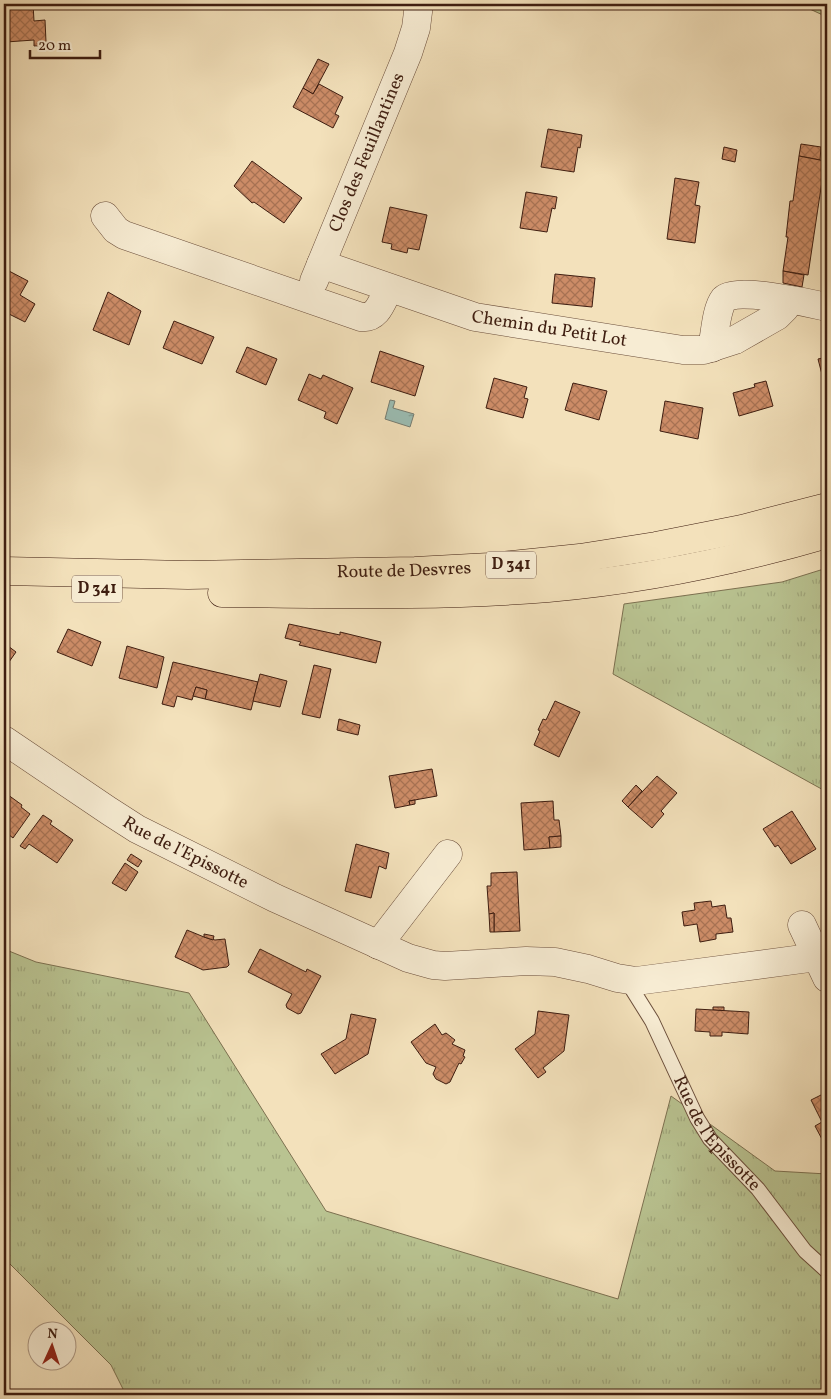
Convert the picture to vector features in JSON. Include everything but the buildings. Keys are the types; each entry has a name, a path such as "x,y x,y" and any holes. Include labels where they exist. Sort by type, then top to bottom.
{"main road":[{"name":"Route de Desvres","path":"4,571 180,575 415,571 534,563 648,548 721,534 827,506"},
{"name":"Route de Desvres","path":"4,588 362,595 434,594 549,588 648,574 754,553 827,534"},
{"path":"648,548 648,574"}],"street":[{"name":"Clos des Feuillantines","path":"306,298 408,53 416,28 419,4"},
{"path":"105,216 116,230 124,235 361,317 368,318 377,312 389,288"},
{"name":"Chemin du Petit Lot","path":"321,264 484,319 683,350 712,348 735,340 771,321 782,312 789,300"},
{"path":"712,348 718,314 726,297 730,295 744,294 827,307"},
{"name":"Rue de l'Epissotte","path":"4,740 137,829 275,898 378,946 432,965 548,961 588,968 627,980 646,981 822,968 802,925"},
{"path":"378,946 448,854"}],"lane":[{"name":"Rue de l'Epissotte","path":"627,980 652,1021 697,1118 710,1139 758,1189 805,1251 827,1271"}],"green space":[{"path":"799,4 827,4 827,17"},
{"path":"827,568 827,792 613,674 624,604 782,582"},
{"path":"4,949 36,962 189,993 326,1211 618,1299 671,1096 775,1171 827,1174 827,1395 126,1395 111,1365 78,1332 78,1322 68,1322 4,1258"}],"water":[{"path":"390,400 395,401 393,408 414,414 410,427 385,419"}]}
